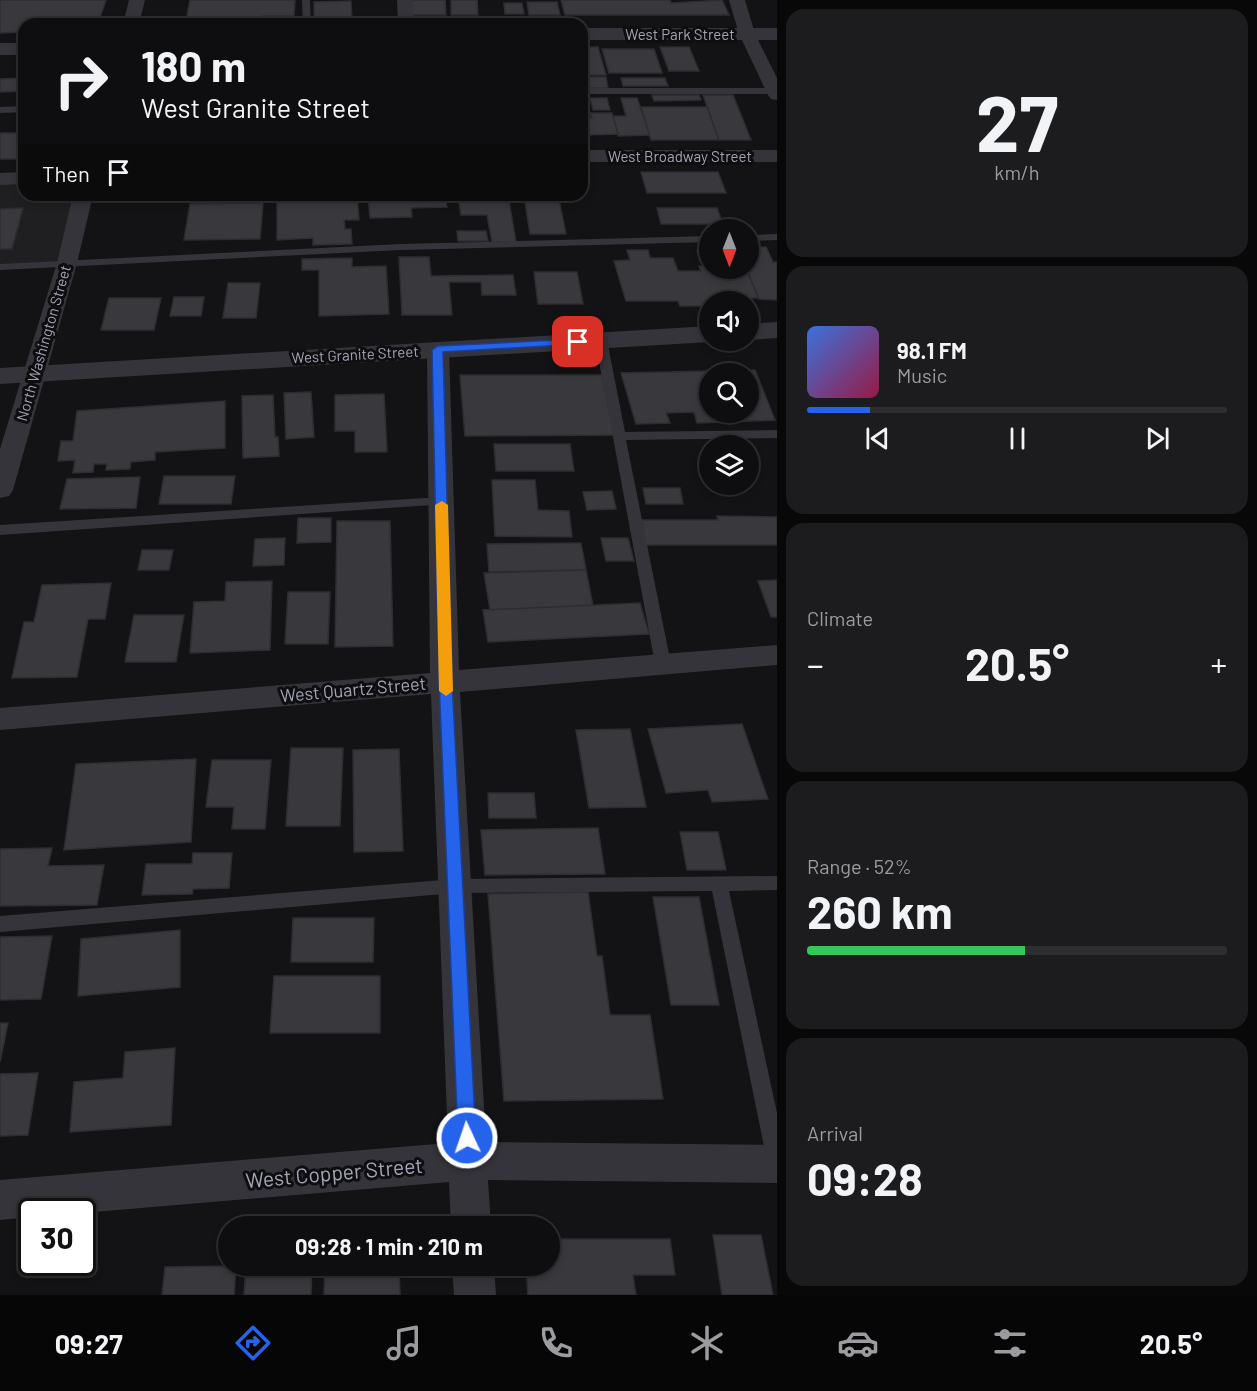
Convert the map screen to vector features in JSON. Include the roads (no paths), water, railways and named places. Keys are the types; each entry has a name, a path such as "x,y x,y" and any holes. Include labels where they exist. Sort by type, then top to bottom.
{"street":[{"path":"132,18 137,0"},
{"path":"405,0 406,18"},
{"path":"737,0 747,34 776,92"},
{"name":"West Park Street","path":"588,34 777,34"},
{"path":"0,50 18,48"},
{"name":"West Broadway Street","path":"588,156 777,156"},
{"path":"0,179 18,178"},
{"name":"North Washington Street","path":"0,490 67,263 82,201"},
{"path":"759,331 777,330"},
{"name":"West Granite Street","path":"0,376 699,335"},
{"path":"438,350 446,681 470,1216"},
{"name":"West Quartz Street","path":"0,719 777,655"},
{"name":"West Copper Street","path":"0,1200 468,1161 777,1163"},
{"path":"474,1276 475,1295"}],"lane":[{"path":"306,0 307,18"},
{"path":"588,91 776,92"},
{"path":"0,110 18,109"},
{"path":"759,238 777,237"},
{"path":"0,267 401,247 699,239"},
{"path":"601,340 663,664"},
{"path":"619,436 777,434"},
{"path":"0,530 441,501"},
{"path":"719,883 777,1163"},
{"path":"0,924 455,886 777,883"}]}
